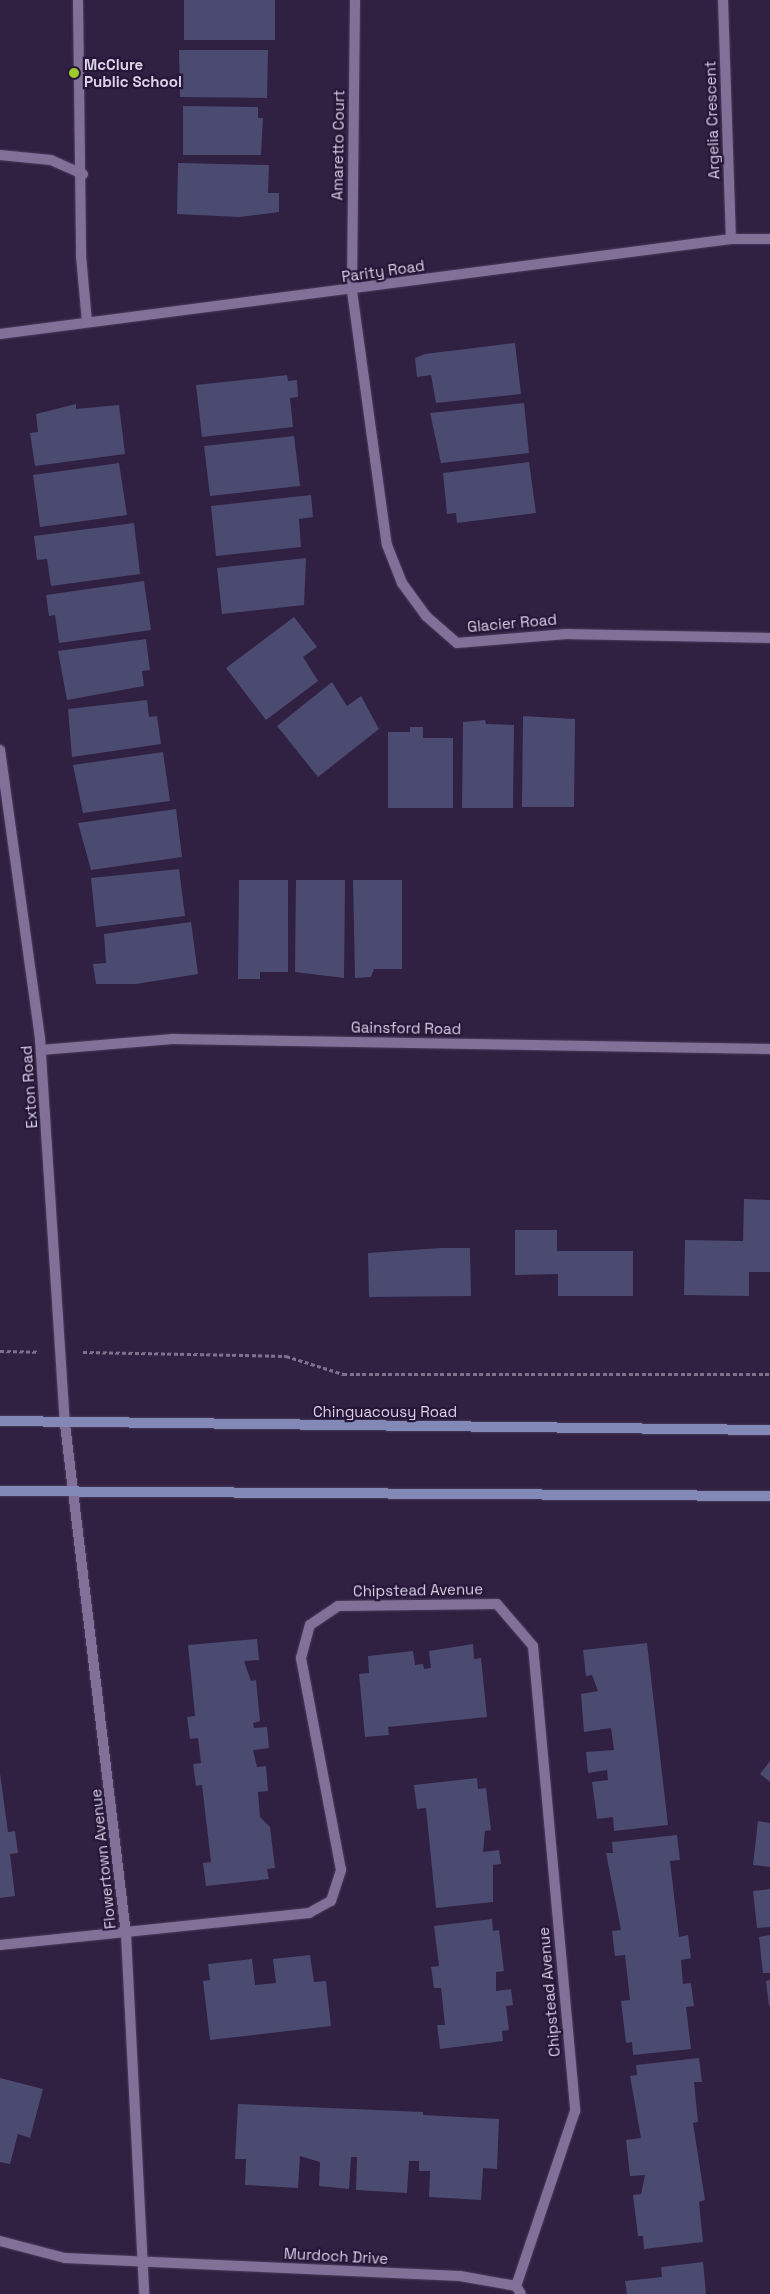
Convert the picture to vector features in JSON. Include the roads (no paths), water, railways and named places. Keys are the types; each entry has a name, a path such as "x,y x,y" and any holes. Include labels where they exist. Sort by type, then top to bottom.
{"main road":[{"name":"Chinguacousy Road","path":"0,1421 65,1424 770,1430"},
{"path":"0,1490 770,1496"}],"street":[{"path":"78,0 83,174 82,256 87,322"},
{"name":"Amaretto Court","path":"352,292 355,0"},
{"name":"Argelia Crescent","path":"723,0 731,239"},
{"path":"0,155 50,160 83,174"},
{"name":"Parity Road","path":"0,334 87,322 352,292 731,239 770,239"},
{"name":"Glacier Road","path":"352,292 386,545 402,583 426,616 457,644 567,634 770,638"},
{"name":"Exton Road","path":"0,750 41,1050 65,1424"},
{"name":"Gainsford Road","path":"41,1050 172,1039 770,1049"},
{"name":"Flowertown Avenue","path":"65,1424 126,1934 145,2261 144,2294"},
{"name":"Chipstead Avenue","path":"126,1934 309,1913 331,1902 340,1870 301,1658 310,1625 338,1606 497,1604 533,1646 575,2111 518,2290"},
{"path":"0,1945 126,1934"},
{"name":"Murdoch Drive","path":"0,2241 65,2258 460,2276 518,2290"}],"place":[{"name":"McClure Public School","path":"74,73"}]}
